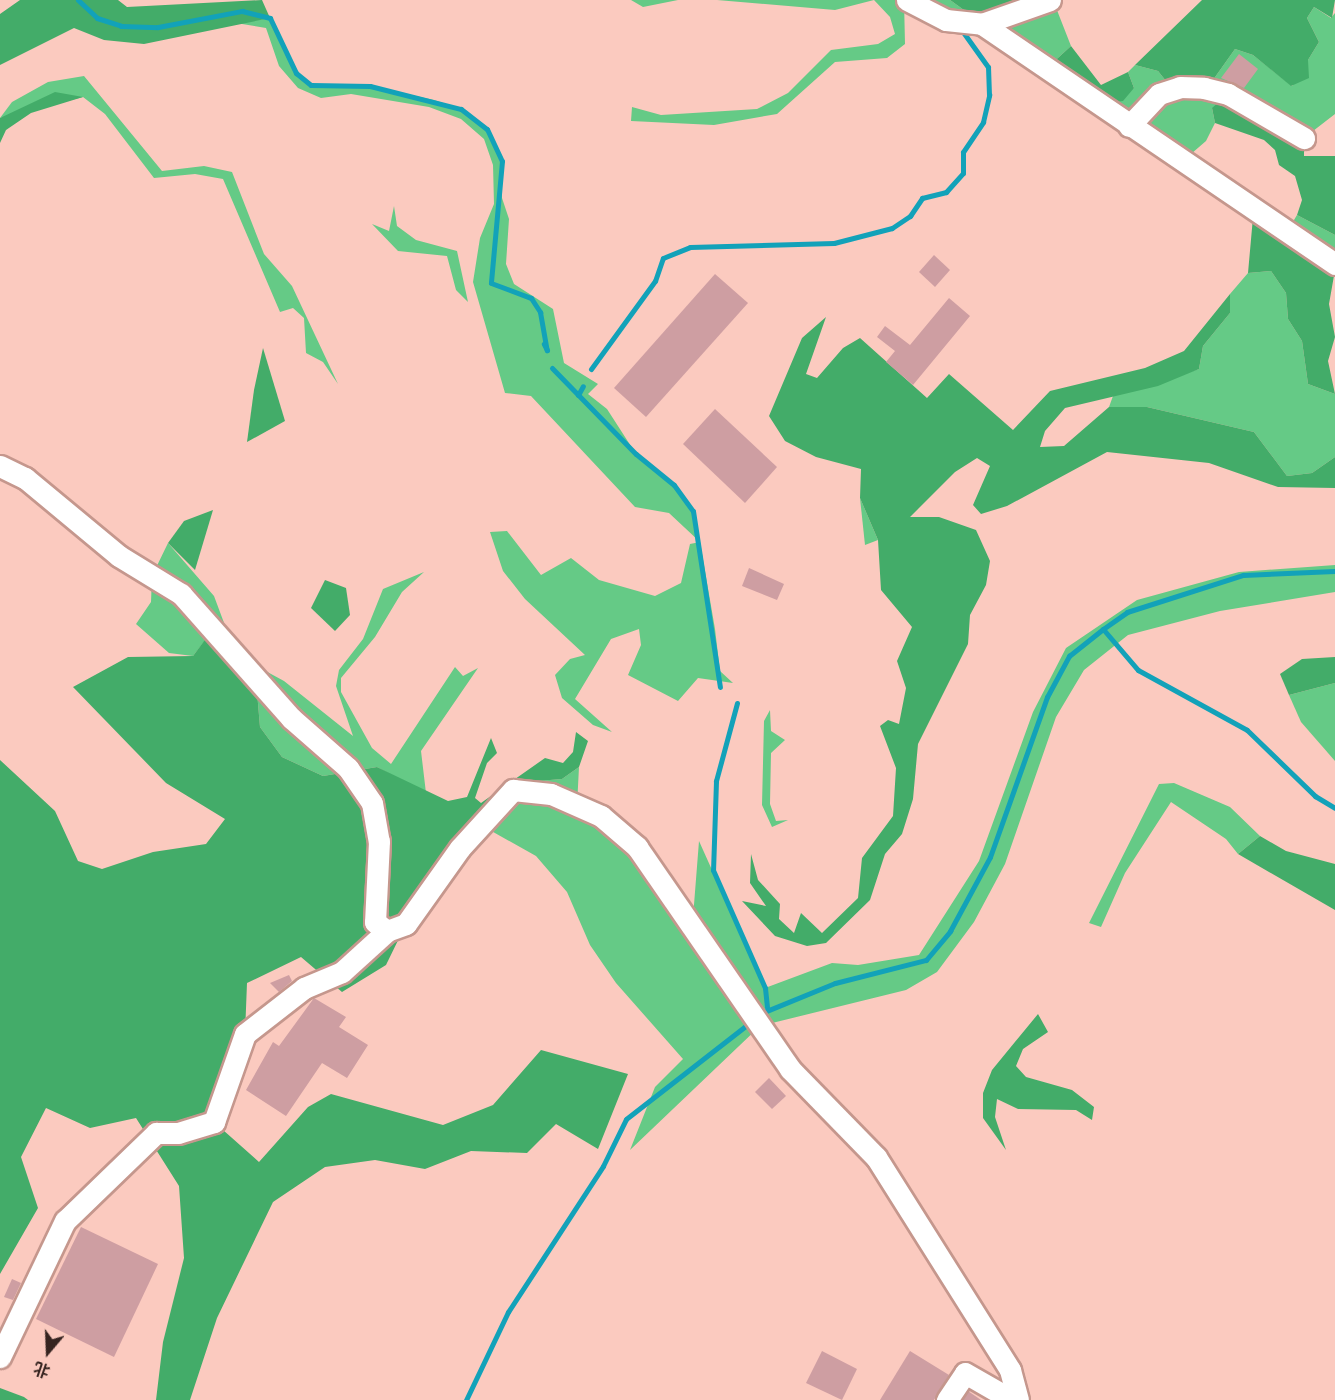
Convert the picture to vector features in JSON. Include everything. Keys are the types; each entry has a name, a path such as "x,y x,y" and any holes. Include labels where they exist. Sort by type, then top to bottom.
{"street":[{"path":"907,0 946,20 982,24 1050,0"},
{"path":"982,24 1335,264"},
{"path":"1129,126 1159,94 1204,88 1228,94 1304,138"},
{"path":"0,466 25,478 119,556 181,594 291,718 348,768 372,803 379,841 375,922 387,931"},
{"path":"0,1357 65,1221 156,1133 178,1133 214,1122 244,1034 304,988 342,972 387,931 406,924 487,814 513,790 551,794 601,816 637,847 790,1069 876,1157 1010,1370 1018,1400"},
{"path":"947,1400 965,1373 1012,1400"}],"green space":[{"path":"20,0 118,0 127,7 262,0 270,18 144,44 104,40 74,28 0,65 0,14"},
{"path":"631,0 678,0 643,7"},
{"path":"717,0 874,0 835,10"},
{"path":"874,0 904,0 905,44 887,58 835,62 777,114 714,125 631,121 632,107 661,115 757,109 788,93 831,50 878,44 895,34 890,17"},
{"path":"907,0 950,0 982,23 1053,0 1071,46 1048,67"},
{"path":"950,0 1050,0 982,23"},
{"path":"1202,0 1335,0 1332,18 1314,7 1307,18 1319,42 1308,60 1309,78 1291,86 1253,55 1235,49 1213,80 1304,138 1304,156 1335,156 1335,235 1297,215 1302,200 1295,176 1279,165 1275,150 1264,140 1215,123 1212,108 1227,95 1166,81 1158,71 1135,65"},
{"path":"1314,7 1331,18 1335,13 1335,114 1304,138 1212,108 1215,123 1206,141 1184,160 1098,104 1134,88 1128,72 1135,65 1158,71 1166,81 1213,80 1235,49 1253,55 1292,86 1319,42 1307,18"},
{"path":"270,18 295,73 311,85 370,86 434,100 461,109 487,129 502,161 502,198 509,219 506,264 514,284 553,309 564,363 598,384 588,394 607,409 636,454 674,485 693,511 700,542 669,513 635,507 531,396 505,393 473,282 480,238 494,204 493,165 484,139 461,119 429,107 351,94 321,98 298,88 279,66 266,28 236,23"},
{"path":"1071,46 1101,85 1128,72 1134,88 1123,101 1098,104 1048,67"},
{"path":"84,76 162,171 204,166 232,172 264,254 292,286 338,384 323,362 306,353 304,318 293,308 280,312 223,179 195,174 154,178 105,114 83,97 0,118 12,102 48,82"},
{"path":"55,92 83,97 31,113 6,130 0,143 0,118"},
{"path":"394,206 397,226 416,240 457,251 468,302 456,290 447,256 398,251 372,224 389,231"},
{"path":"1254,206 1335,270 1329,304 1335,337 1328,361 1335,394 1308,384 1302,341 1288,319 1286,293 1271,271 1248,273"},
{"path":"1297,215 1335,235 1335,264 1288,230"},
{"path":"1271,271 1286,293 1288,319 1302,341 1308,384 1335,394 1335,457 1312,473 1287,476 1254,432 1147,407 1109,407 1113,396 1199,369 1203,346 1230,313 1230,294 1248,273"},
{"path":"1230,294 1230,313 1203,346 1199,369 1158,386 1065,408 1045,431 1040,447 1064,446 1109,407 1147,407 1254,432 1287,476 1312,473 1335,457 1335,488 1278,487 1209,463 1107,452 1007,506 981,514 973,505 990,466 977,458 955,472 910,517 939,517 976,530 990,561 986,585 970,615 968,644 918,744 913,799 902,834 885,854 870,900 826,943 807,946 775,936 742,901 766,906 750,883 751,854 758,880 780,904 779,919 794,933 801,913 822,933 858,898 862,858 893,816 896,768 880,726 888,720 899,724 906,688 897,661 912,627 881,590 878,540 860,498 861,469 816,457 785,441 769,416 802,338 826,317 806,374 817,378 843,348 860,338 927,398 949,374 1013,430 1050,391 1145,368 1184,351"},
{"path":"263,348 285,421 247,442 254,390"},
{"path":"860,498 878,540 865,545"},
{"path":"213,510 195,570 168,543 184,521"},
{"path":"507,531 541,575 571,558 599,580 655,596 681,583 690,544 700,542 720,671 733,683 698,678 678,701 628,675 641,645 639,629 611,639 575,699 612,732 593,725 562,698 555,675 570,659 585,655 525,599 503,571 490,532"},
{"path":"168,543 214,596 236,655 284,681 353,736 336,686 339,670 363,639 383,589 424,572 402,592 375,637 341,678 341,692 372,748 391,764 455,667 463,676 478,668 421,751 426,793 377,767 323,776 282,757 260,727 256,680 213,630 193,656 169,653 136,624 151,602 152,576"},
{"path":"1335,565 1335,592 1220,611 1128,635 1084,670 1056,717 1005,864 974,922 937,972 906,990 760,1026 630,1150 655,1087 683,1059 616,983 590,945 567,892 536,856 479,824 538,781 562,779 579,767 577,806 601,816 692,930 699,841 765,988 832,963 858,965 919,955 979,861 1033,712 1066,648 1137,600 1239,572"},
{"path":"325,580 346,588 350,615 335,631 311,608"},
{"path":"213,629 256,680 260,727 282,757 323,776 377,767 448,801 467,797 491,738 497,753 487,763 475,798 481,803 545,758 563,763 573,752 576,732 588,741 579,767 562,779 538,781 531,792 513,790 406,924 386,965 342,992 301,957 247,983 245,1034 214,1122 259,1162 308,1107 331,1094 443,1125 493,1105 541,1050 628,1074 598,1149 556,1124 527,1153 471,1151 425,1169 375,1160 325,1167 273,1202 217,1318 190,1400 156,1400 163,1342 184,1258 179,1186 136,1118 90,1128 46,1108 21,1157 38,1208 0,1274 0,760 55,811 78,861 102,869 153,852 206,844 225,819 166,783 73,687 128,657 193,656"},
{"path":"1335,657 1335,683 1289,695 1280,674 1302,659"},
{"path":"1335,683 1335,761 1301,722 1289,695"},
{"path":"770,710 771,731 785,740 771,753 770,804 776,821 788,820 772,827 762,805 764,721"},
{"path":"1174,783 1230,807 1260,836 1238,854 1226,839 1171,802 1125,873 1101,927 1089,923 1159,784"},
{"path":"1260,836 1286,851 1335,864 1335,910 1238,854"},
{"path":"1038,1014 1048,1032 1023,1049 1016,1066 1026,1077 1072,1090 1094,1107 1092,1120 1076,1110 1018,1109 997,1099 995,1117 1006,1150 983,1118 983,1093 992,1070"},
{"path":"0,1388 24,1397 28,1400 0,1400"}],"building":[{"path":"1239,54 1258,69 1244,88 1221,78"},
{"path":"934,255 950,270 935,287 919,272"},
{"path":"715,274 748,303 646,417 614,388"},
{"path":"949,298 970,316 913,385 886,362 895,351 877,337 885,326 910,345"},
{"path":"715,409 777,467 745,503 683,444"},
{"path":"749,568 784,584 777,600 742,586"},
{"path":"289,975 292,981 279,992 270,983"},
{"path":"314,998 346,1017 339,1027 368,1045 347,1078 322,1063 286,1116 246,1090 273,1042 279,1046"},
{"path":"769,1078 786,1096 772,1109 755,1092"},
{"path":"81,1227 158,1264 114,1357 36,1319"},
{"path":"12,1279 21,1283 13,1300 4,1297"},
{"path":"822,1351 857,1369 842,1400 806,1383"},
{"path":"910,1351 949,1375 934,1400 880,1400"},
{"path":"968,1391 981,1400 962,1400"}],"waterway":[{"path":"78,0 97,18 121,26 158,27 242,11 270,18 296,73 311,85 370,86 461,109 487,129 502,161 491,283 531,298 540,312 547,350 544,344"},
{"path":"591,369 655,281 663,258 690,247 834,243 892,228 910,216 922,198 946,192 963,173 963,152 983,122 989,95 988,67 963,32"},
{"path":"552,368 636,454 674,485 693,511 720,687"},
{"path":"578,395 583,386"},
{"path":"759,1014 835,983 926,960 950,931 990,857 1047,697 1069,656 1103,629 1127,612 1243,575 1335,571"},
{"path":"1103,629 1138,670 1247,730 1315,796 1335,808"},
{"path":"737,703 716,781 713,870 765,988 767,1007"},
{"path":"466,1400 508,1312 603,1166 626,1119 752,1021"}]}
